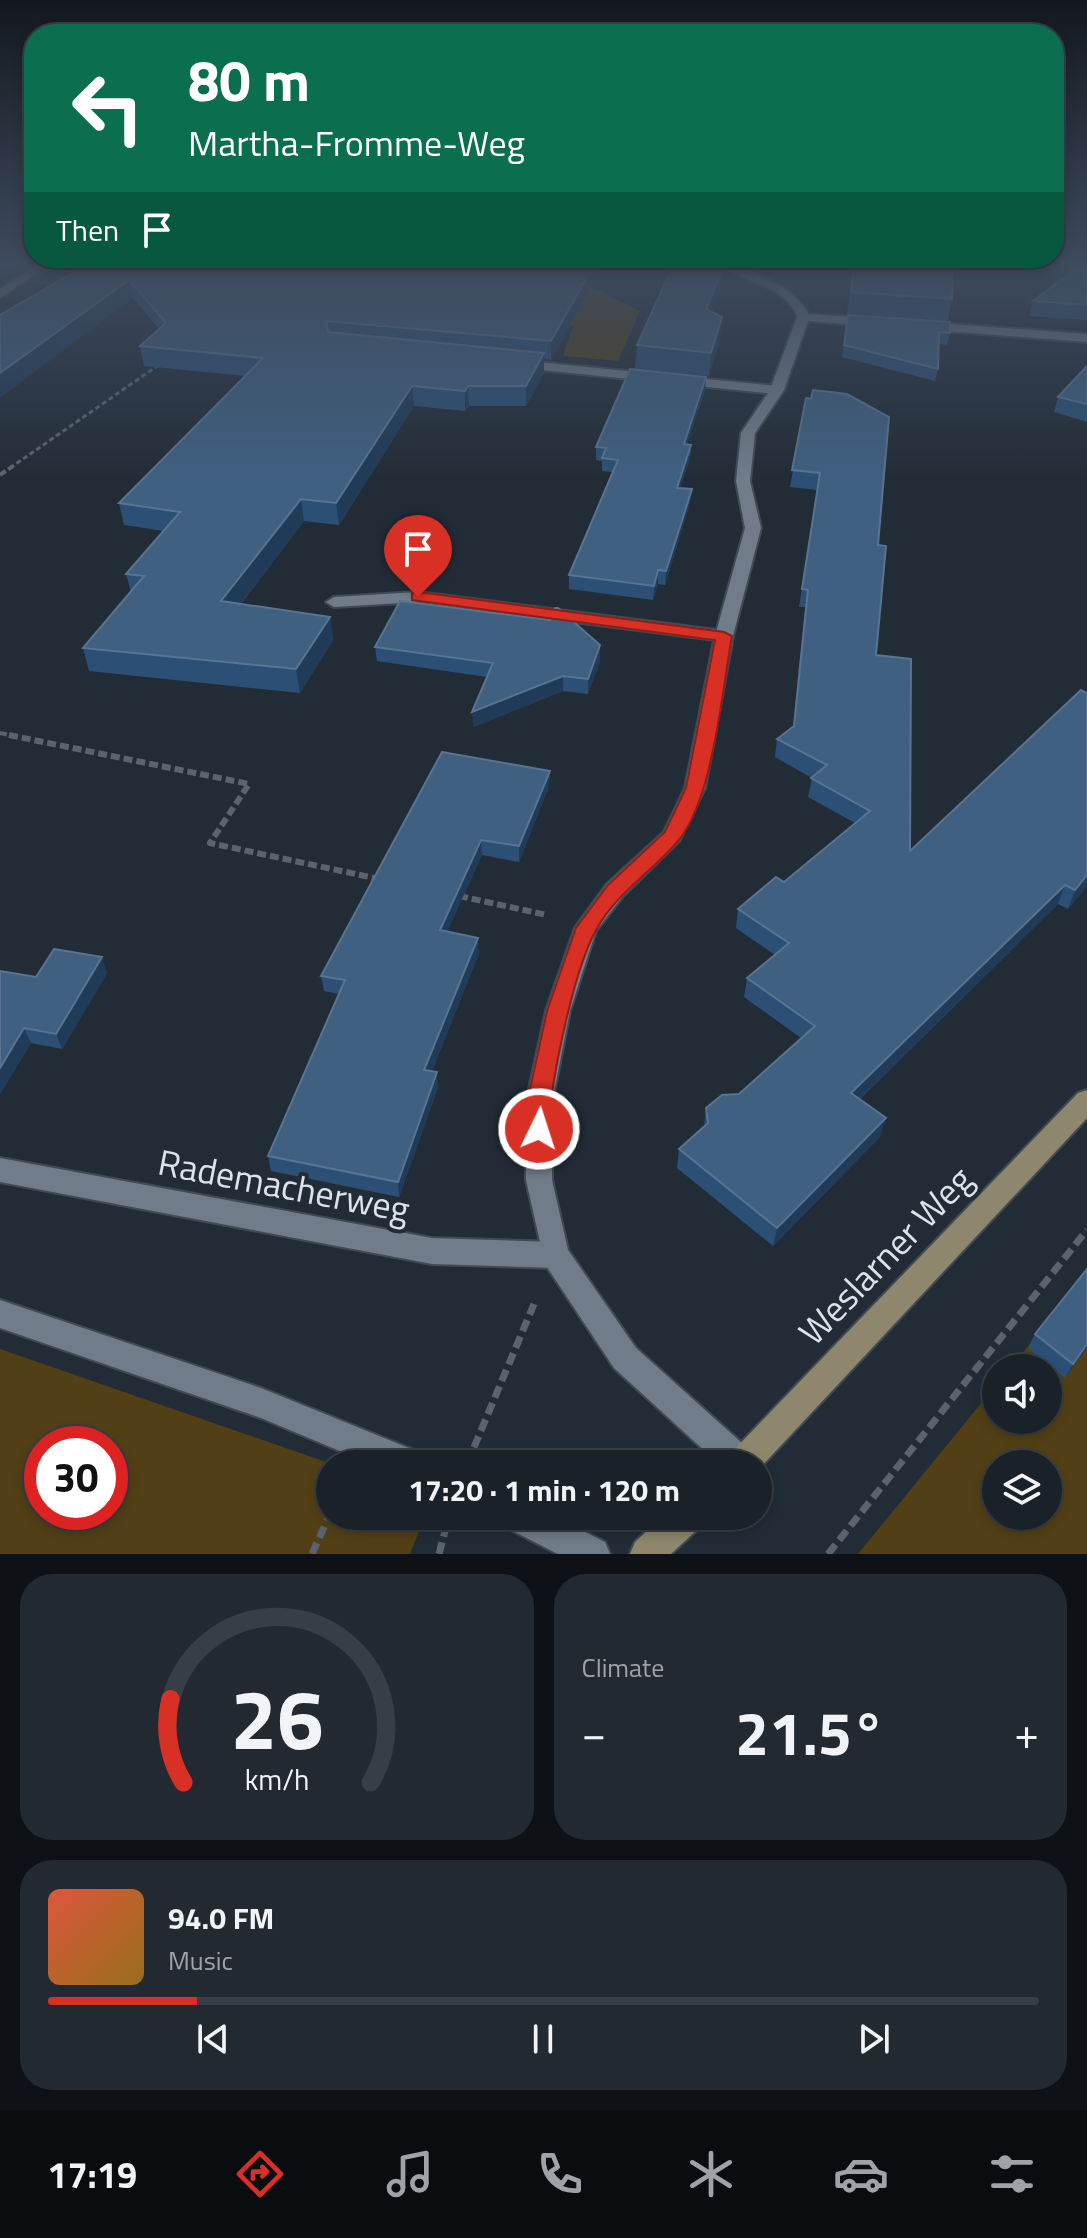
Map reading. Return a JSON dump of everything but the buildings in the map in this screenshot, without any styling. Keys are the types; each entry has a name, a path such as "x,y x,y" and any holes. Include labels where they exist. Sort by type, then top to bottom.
{"street":[{"path":"727,1450 625,1358 555,1255 539,1180 539,1103 558,1011 586,928 615,890 672,836 695,788 724,636 753,528 743,481 748,433 777,390 796,336"},
{"path":"1054,336 1087,338"},
{"path":"508,363 777,390"},
{"path":"334,602 418,597 724,636"},
{"name":"Weslarner Weg","path":"755,1450 1087,1101"},
{"name":"Rademacherweg","path":"0,1170 432,1251 555,1255"},
{"path":"0,1314 261,1403 376,1450"},
{"path":"546,1530 593,1554"},
{"path":"647,1554 672,1530"}],"path":[{"path":"0,475 169,358"},
{"path":"0,733 249,784 210,843 381,879"},
{"path":"443,892 536,912 586,928"},
{"path":"828,1554 1087,1230"},
{"path":"473,1450 555,1255"},
{"path":"312,1554 323,1530"},
{"path":"439,1554 445,1530"}],"shaded area":[{"path":"570,336 629,336 618,361 563,356"},
{"path":"1087,1274 1087,1554 858,1554 982,1402 982,1434 1062,1434 1062,1354 1021,1354"},
{"path":"0,1349 316,1458 316,1530 419,1530 410,1554 0,1554"}],"route":[{"path":"418,597 724,636 695,788 684,812 672,836 615,890 586,928 558,1011 539,1103 539,1129"}]}
